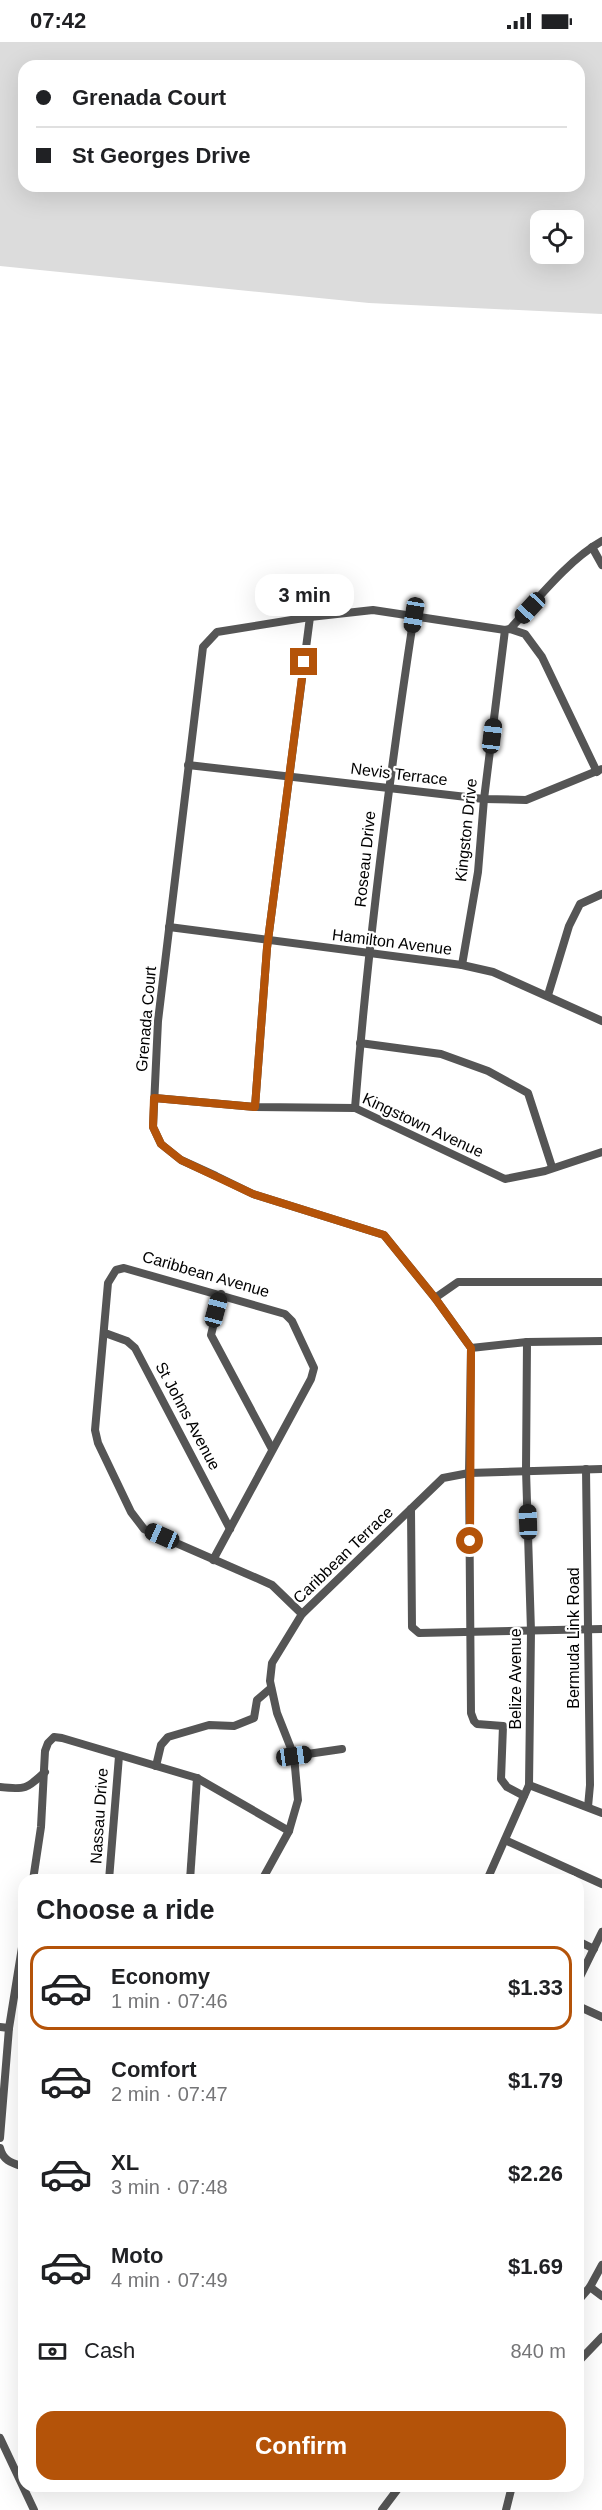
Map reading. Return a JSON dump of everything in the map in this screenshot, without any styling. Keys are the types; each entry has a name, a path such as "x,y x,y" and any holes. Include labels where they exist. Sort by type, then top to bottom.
{"street":[{"path":"508,629 556,580 592,547 602,541"},
{"path":"592,547 602,565"},
{"name":"Grenada Court","path":"471,1348 435,1298 384,1235 253,1194 181,1160 161,1144 153,1127 158,1021 203,647 217,632 310,616 373,610 508,629 525,634 542,657 599,770"},
{"name":"Roseau Drive","path":"355,1108 369,952 388,788 414,615"},
{"path":"255,1107 268,940 310,616"},
{"name":"Kingston Drive","path":"462,965 478,873 484,799 508,629"},
{"name":"Nevis Terrace","path":"188,765 484,799 526,800 599,770"},
{"path":"548,995 568,926 580,904 602,894"},
{"name":"Hamilton Avenue","path":"169,927 462,965 494,972 602,1021"},
{"path":"360,1043 441,1054 488,1071 528,1093 552,1167"},
{"name":"Kingstown Avenue","path":"154,1098 255,1107 355,1108 505,1179 545,1171 602,1152"},
{"name":"Caribbean Avenue","path":"213,1560 311,1379 314,1368 292,1321 285,1314 133,1269 116,1270 108,1283 95,1430 98,1443 131,1512 144,1529 213,1560 272,1585 302,1614"},
{"path":"435,1298 458,1282 602,1282"},
{"path":"221,1294 212,1335 272,1449"},
{"name":"St Johns Avenue","path":"105,1333 127,1341 135,1348 230,1529"},
{"path":"524,1796 507,1787 501,1779 503,1726 474,1721 471,1713 469,1473 471,1348 527,1342 602,1341"},
{"name":"Belize Avenue","path":"490,1874 529,1785 531,1631 526,1470 527,1342"},
{"name":"Bermuda Link Road","path":"586,1469 590,1798 588,1807"},
{"name":"Caribbean Terrace","path":"265,1874 289,1831 298,1800 294,1756 277,1713 271,1688 272,1663 302,1614 443,1478 469,1473 602,1469"},
{"path":"411,1509 412,1627 419,1633 602,1629"},
{"path":"156,1766 161,1745 168,1737 209,1725 234,1726 243,1721 249,1721 254,1718 257,1700 271,1688"},
{"path":"34,1874 41,1827 45,1751 48,1743 54,1737 196,1778 289,1831"},
{"path":"294,1756 342,1749"},
{"name":"Nassau Drive","path":"109,1874 119,1756"},
{"path":"0,1787 23,1789 30,1786 45,1772"},
{"path":"190,1874 196,1778"},
{"path":"529,1785 602,1813"},
{"path":"505,1840 580,1874"},
{"path":"584,1876 602,1884"},
{"path":"584,1969 602,1932"},
{"path":"584,1944 594,1949"},
{"path":"0,2138 5,2028 18,1987"},
{"path":"584,2009 602,2017"},
{"path":"0,2148 2,2155 8,2161 18,2165"},
{"path":"584,2294 602,2265"},
{"path":"590,2287 602,2296"},
{"path":"584,2356 602,2337"},
{"path":"0,2438 18,2476"},
{"path":"26,2492 34,2510"},
{"path":"382,2510 396,2492"},
{"path":"506,2510 510,2492"}],"shaded area":[{"path":"0,42 602,42 602,314 369,303 0,266"}],"route":[{"path":"304,662 267,948 255,1107 154,1098 153,1127 161,1144 181,1160 253,1194 384,1235 435,1298 471,1348 470,1541"}]}
